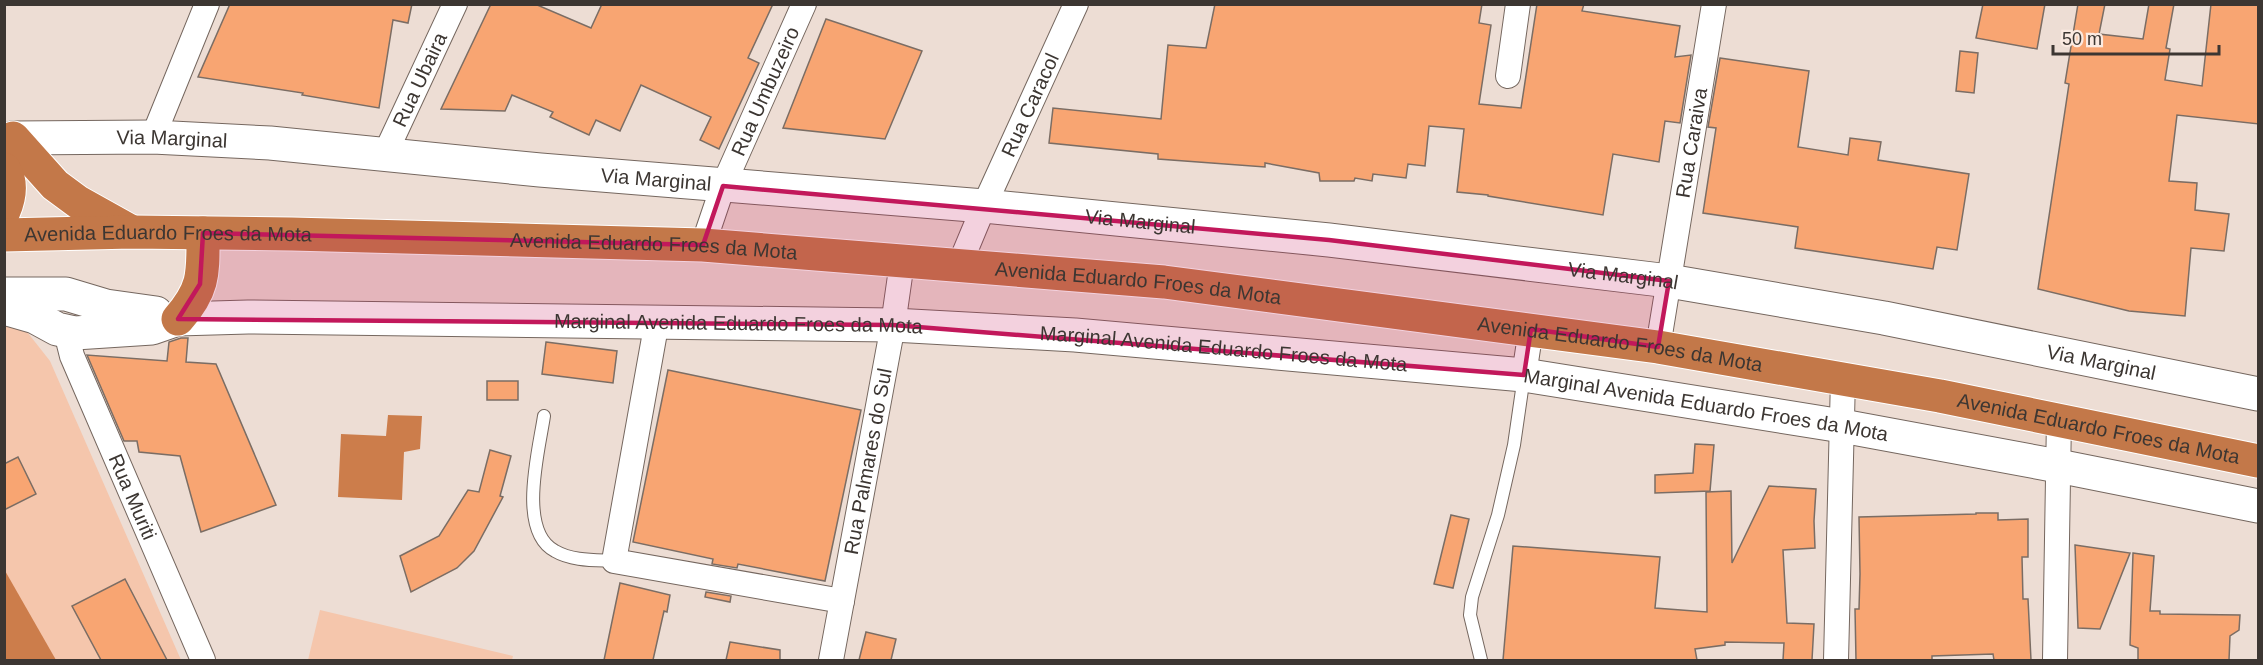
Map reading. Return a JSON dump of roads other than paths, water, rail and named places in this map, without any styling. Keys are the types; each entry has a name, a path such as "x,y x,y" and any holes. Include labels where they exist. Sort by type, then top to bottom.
{"highway":[{"path":"13,138 55,186 78,202 132,232"},
{"path":"4,169 8,175 9,198 4,211"},
{"path":"178,320 190,305 200,284 203,233"},
{"name":"Avenida Eduardo Froes da Mota","path":"4,235 203,233 703,245 1164,282 1531,329 1843,378 2059,418 2259,461"}],"street":[{"path":"153,137 207,4"},
{"name":"Rua Ubaira","path":"385,154 455,4"},
{"name":"Rua Umbuzeiro","path":"703,245 723,186 804,4"},
{"name":"Rua Caracol","path":"960,266 984,206 1076,4"},
{"path":"1508,76 1518,4"},
{"name":"Rua Caraiva","path":"1658,348 1714,4"},
{"name":"Via Marginal","path":"13,138 153,137 270,143 723,186 984,206 1329,240 1669,281 1884,318 2259,394"},
{"name":"Rua Palmares do Sul","path":"831,660 893,325 902,262"},
{"name":"Marginal Avenida Eduardo Froes da Mota","path":"4,294 69,316"},
{"name":"Marginal Avenida Eduardo Froes da Mota","path":"4,308 69,316 106,306 152,312 178,320 248,317 657,321 893,325 1075,335 1524,375 1842,426 2259,506"},
{"name":"Rua Muriti","path":"69,316 72,356 203,660"},
{"path":"657,321 614,561 842,601"},
{"path":"1524,375 1531,329"},
{"path":"1836,660 1843,378"},
{"path":"2055,660 2059,418"}],"lane":[{"path":"1481,660 1470,615 1472,597 1498,515 1514,445 1524,375"},
{"path":"544,416 531,499 539,536 554,551 580,559 614,561"}]}
